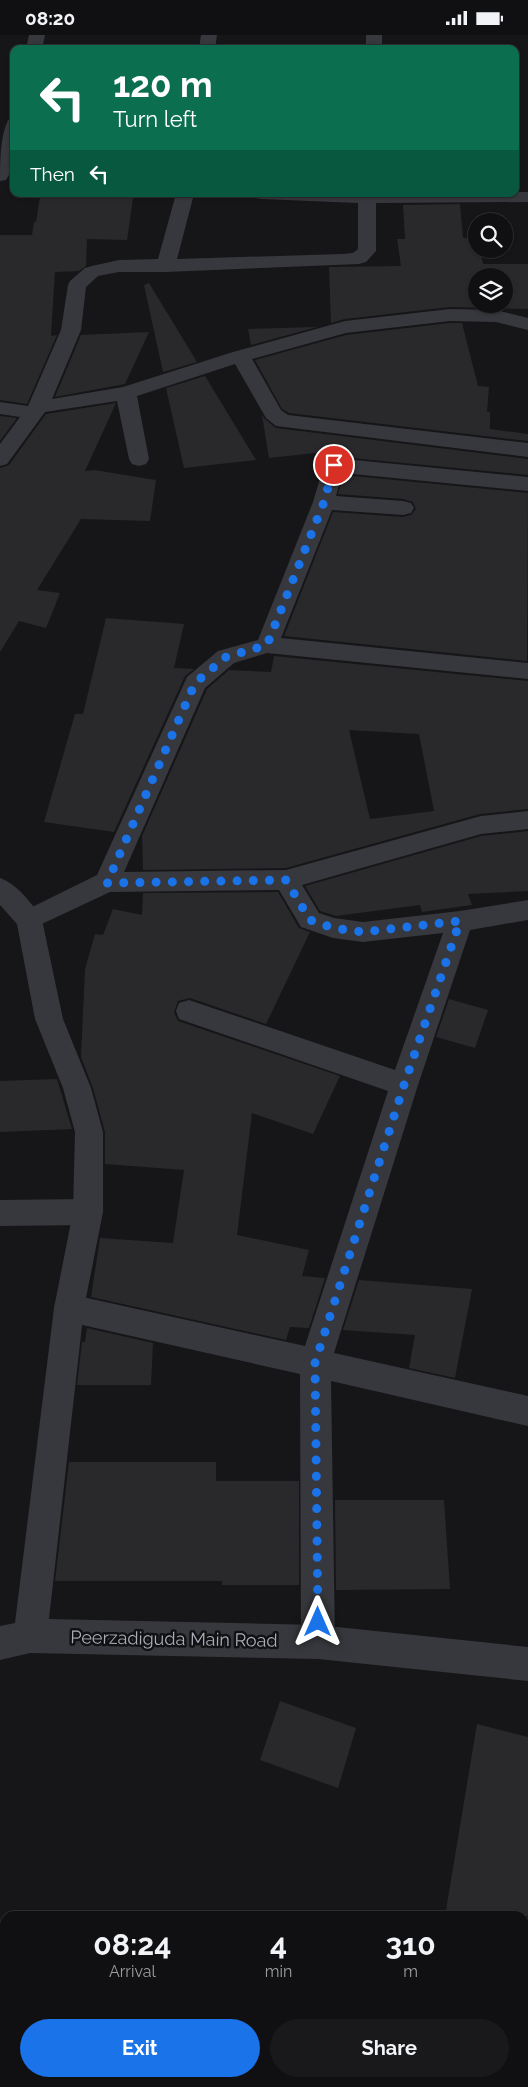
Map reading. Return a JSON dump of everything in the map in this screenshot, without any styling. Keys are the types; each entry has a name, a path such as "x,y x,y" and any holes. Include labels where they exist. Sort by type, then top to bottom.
{"street":[{"path":"0,176 10,139"},
{"path":"166,265 184,197"},
{"path":"0,459 36,410 71,330 77,285 92,272 119,266 359,258 367,251 367,197"},
{"path":"0,408 36,410 126,393 240,356 345,327 450,315 496,316 528,324"},
{"path":"240,356 273,414 284,421 528,450"},
{"path":"126,393 139,459"},
{"path":"267,645 324,502 334,465 528,484"},
{"path":"324,502 403,508"},
{"path":"107,883 195,683 226,657 267,645 528,671"},
{"path":"29,920 107,883 286,880 481,825 528,820"},
{"path":"286,880 310,920 333,928 363,932 460,921 528,910"},
{"path":"0,888 29,920 49,1019 77,1088 89,1131 88,1212 69,1308 15,1639"},
{"path":"318,1641 315,1363 404,1085 460,921"},
{"path":"189,1011 404,1085"},
{"path":"0,1213 88,1212"},
{"path":"69,1308 528,1411"},
{"name":"Peerzadiguda Main Road","path":"15,1639 318,1641 528,1664"}],"building":[{"path":"40,197 133,198 127,240 87,239 86,266 79,271 55,272 51,336 57,335 27,404 0,400 0,235 32,235"},
{"path":"460,204 463,238 468,238 468,258 482,258 483,264 528,264 528,309 513,309 513,268 468,268 468,307 450,307 345,319 331,323 329,267 401,266 397,239 405,239 403,205"},
{"path":"149,283 197,362 163,372 144,285"},
{"path":"462,323 478,386 489,387 487,412 490,412 490,429 528,434 528,441 289,413 282,409 255,360 346,335"},
{"path":"317,327 251,345 248,329"},
{"path":"149,332 125,384 55,397 81,335"},
{"path":"205,376 256,460 184,468 166,388"},
{"path":"116,403 85,471 94,470 156,480 150,521 81,519 37,590 60,593 46,628 19,621 0,652 0,468 9,465 46,414"},
{"path":"262,415 276,428 528,459 528,475 342,457 343,450 269,458"},
{"path":"0,416 17,418 0,441"},
{"path":"343,475 528,493 527,661 284,636 333,512 403,517 411,515 416,509 413,502 403,499 338,494"},
{"path":"106,618 184,624 174,668 194,669 185,676 114,832 44,822 75,714 83,714"},
{"path":"274,656 528,681 528,809 480,814 286,868 143,870 142,836 207,689 229,670 271,672","holes":["349,730 419,734 434,811 370,819"]},
{"path":"528,831 528,891 468,894 472,905 422,912 420,905 336,916 320,911 305,886 481,836"},
{"path":"278,892 299,928 310,932 266,1024 190,998 178,1001 174,1012 178,1021 340,1076 313,1134 252,1113 237,1235 309,1250 302,1276 325,1278 309,1328 290,1327 286,1340 91,1297 100,1238 173,1243 184,1170 105,1164 105,1132 93,1088 81,1057 85,969 95,934 103,935 113,909 142,915 143,893"},
{"path":"449,999 488,1010 475,1048 436,1037"},
{"path":"57,1079 72,1129 0,1132 0,1081"},
{"path":"359,1280 472,1289 455,1378 409,1368 415,1335 343,1330"},
{"path":"87,1328 153,1343 151,1385 77,1385 82,1342 85,1342"},
{"path":"69,1462 216,1462 216,1481 299,1481 299,1585 222,1585 222,1581 55,1581"},
{"path":"335,1500 444,1500 450,1589 336,1590"},
{"path":"280,1701 356,1728 338,1788 260,1760"},
{"path":"477,1724 528,1737 528,1911 446,1911"}],"route":[{"path":"318,1622 315,1363 404,1085 460,921 363,932 333,928 310,920 286,880 107,883 195,683 226,657 267,645 324,502 334,465"}]}
